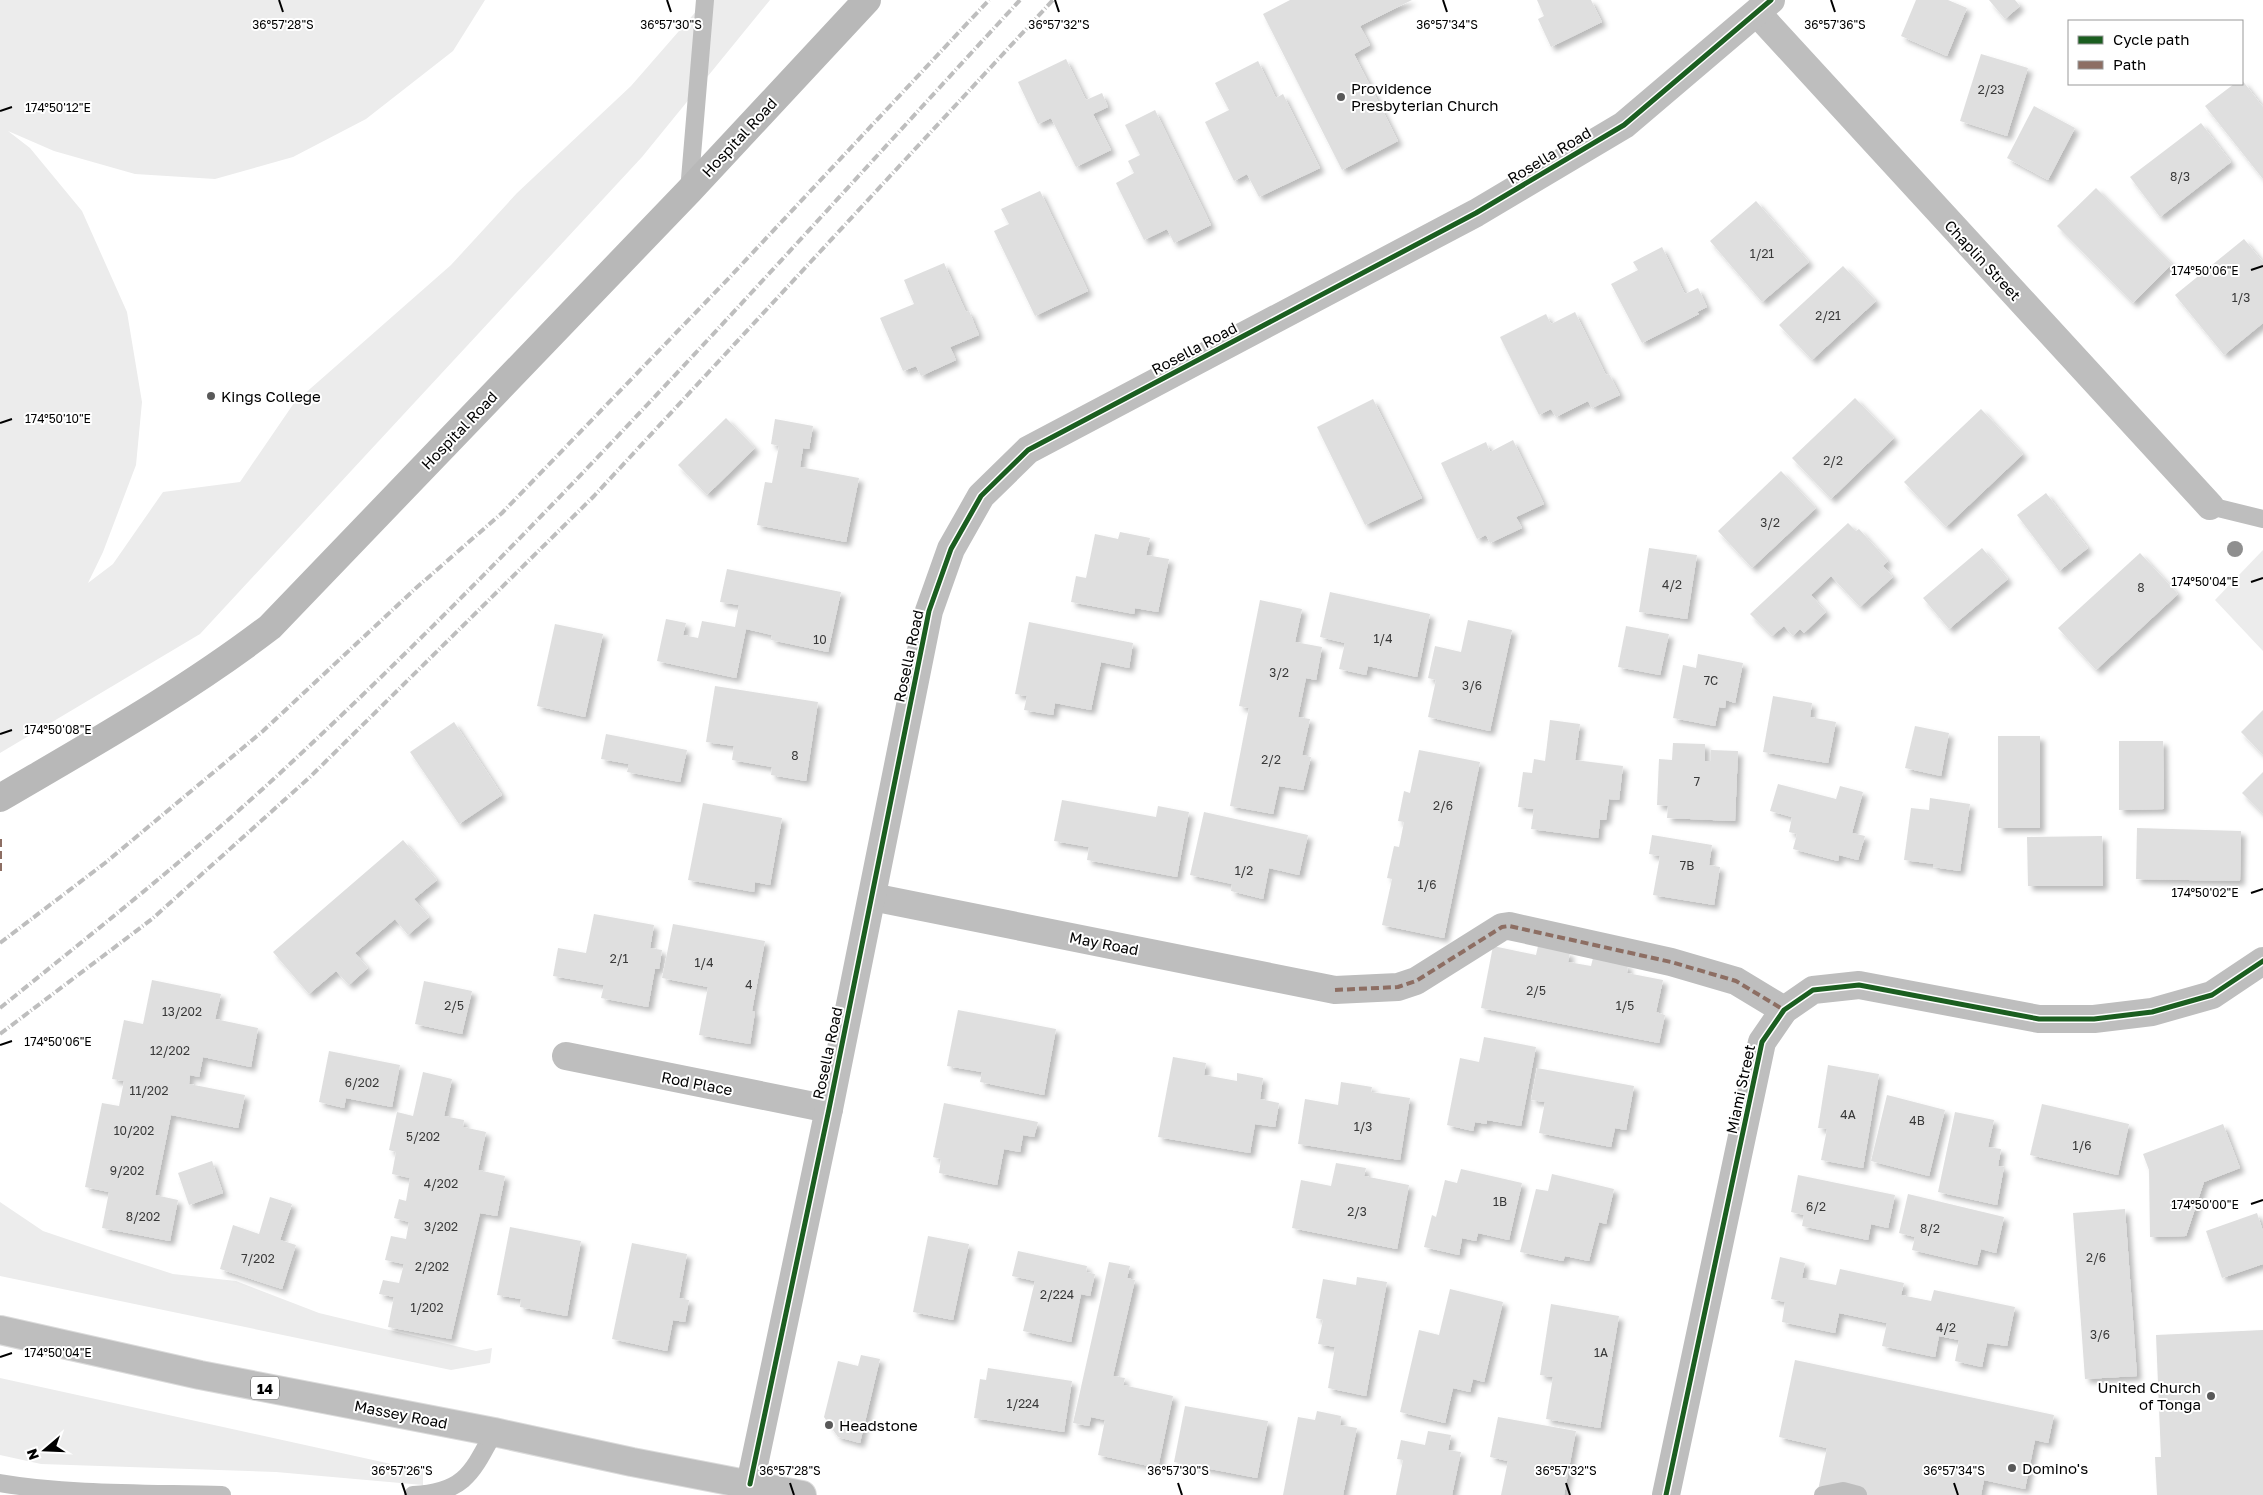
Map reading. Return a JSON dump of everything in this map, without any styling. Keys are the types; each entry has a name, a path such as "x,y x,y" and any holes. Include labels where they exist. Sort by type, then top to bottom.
{"main road":[{"name":"Hospital Road","path":"0,798 154,708 237,652 270,627 689,191 867,0"}],"street":[{"name":"Chaplin Street","path":"1764,7 2210,506"},
{"name":"Rosella Road","path":"749,1490 829,1109 929,610 951,549 981,496 1028,450 1476,213 1624,125 1764,7"},
{"name":"May Road","path":"872,897 1335,990 1398,987 1416,981 1502,927 1510,926 1671,962 1736,981 1784,1010"},
{"name":"Miami Street","path":"1666,1495 1762,1042 1784,1010 1813,990 1859,985 2039,1019 2094,1019 2152,1012 2212,996 2263,961"},
{"name":"Rod Place","path":"566,1056 829,1109"},
{"name":"Massey Road","path":"0,1330 200,1375 494,1432 749,1490 802,1495"}],"lane":[{"path":"689,191 705,0"},
{"path":"2210,506 2263,519"},
{"path":"413,1495 449,1490 464,1480 477,1463 494,1432"},
{"path":"0,1482 18,1486 98,1491 222,1495"},
{"path":"1823,1495 1843,1491 1858,1495"}],"shaded area":[{"name":"Kings College","path":"0,0 485,0 453,51 366,119 293,157 215,179 135,174 54,151 8,131 30,148 82,211 127,312 142,402 136,465 103,552 88,583 113,564 163,492 240,482 294,403 451,265 517,193 631,86 706,0 770,0 642,157 200,634 0,753"},
{"path":"2263,550 2263,651 2215,600"},
{"path":"0,1202 43,1231 173,1274 236,1281 319,1313 476,1351 492,1348 490,1363 451,1370 0,1276"},
{"path":"0,1378 423,1471 423,1485 276,1472 41,1464 0,1455"}],"building":[{"name":"Providence Presbyterian Church","path":"1290,0 1412,0 1360,26 1370,45 1354,54 1398,141 1342,170 1263,14"},
{"path":"1537,0 1591,0 1602,22 1551,47 1538,19 1544,16"},
{"path":"1916,0 1948,0 1967,8 1947,56 1901,36"},
{"path":"1989,0 2015,0 2020,6 2005,19"},
{"path":"1981,54 2028,68 2007,136 1960,121"},
{"path":"1066,59 1086,100 1102,93 1108,107 1093,114 1111,150 1076,167 1051,118 1038,124 1018,82"},
{"path":"1258,61 1276,98 1283,94 1320,168 1259,197 1247,174 1234,181 1205,122 1229,110 1215,83"},
{"path":"2243,81 2263,107 2263,179 2205,106 2233,85 2243,85"},
{"path":"2034,106 2075,128 2048,180 2007,158"},
{"path":"1155,110 1211,225 1174,243 1167,229 1144,240 1116,183 1134,173 1128,161 1140,155 1125,125"},
{"path":"2201,123 2231,162 2160,217 2130,177"},
{"path":"2096,188 2172,264 2133,303 2057,226"},
{"path":"1040,191 1088,291 1035,316 994,231 1009,224 1001,209"},
{"path":"1756,201 1809,262 1762,302 1710,241"},
{"path":"2244,239 2263,262 2263,323 2224,355 2175,295"},
{"path":"1662,247 1685,294 1698,288 1707,307 1697,312 1699,314 1642,343 1611,284 1638,270 1633,262"},
{"path":"944,263 966,312 969,311 979,335 950,347 956,360 921,376 916,366 903,371 880,318 914,304 904,280"},
{"path":"1843,266 1876,301 1812,360 1779,325"},
{"path":"1575,312 1606,375 1609,374 1620,395 1592,408 1588,401 1556,417 1551,409 1539,415 1500,337 1546,314 1551,324"},
{"path":"1855,398 1894,438 1831,499 1792,458"},
{"path":"1373,399 1422,498 1365,525 1317,427"},
{"path":"1981,409 2023,454 1946,527 1904,482"},
{"path":"726,418 755,448 707,495 678,465"},
{"path":"775,419 813,426 809,449 803,448 800,467 859,478 846,542 757,525 765,482 772,483 779,446 771,444"},
{"path":"1513,440 1544,504 1516,517 1522,528 1490,543 1486,535 1477,539 1441,463 1486,442 1490,452"},
{"path":"1781,471 1816,508 1752,568 1718,531"},
{"path":"2046,493 2088,548 2059,571 2017,515"},
{"path":"1848,523 1856,531 1859,529 1888,561 1883,566 1893,577 1860,607 1831,576 1811,595 1826,612 1804,633 1800,629 1793,636 1784,626 1772,636 1750,614"},
{"path":"1120,532 1150,538 1146,555 1169,559 1158,612 1135,608 1134,614 1071,602 1076,576 1086,578 1095,534 1118,539"},
{"path":"1649,548 1697,555 1687,619 1639,612"},
{"path":"1982,548 2008,579 1949,629 1923,598"},
{"path":"2140,553 2178,594 2096,670 2058,628"},
{"path":"727,569 841,592 828,652 771,640 772,635 746,629 736,678 657,661 666,619 686,623 683,635 698,638 702,621 735,627 739,605 720,602"},
{"path":"1330,592 1430,614 1417,677 1368,666 1366,675 1339,669 1345,643 1320,637"},
{"path":"1260,600 1302,609 1295,642 1322,647 1316,680 1306,678 1298,717 1310,719 1302,755 1311,757 1303,790 1279,786 1273,814 1230,806 1249,708 1239,706"},
{"path":"1468,620 1512,630 1490,731 1428,717 1436,680 1428,678 1435,646 1461,652"},
{"path":"1029,622 1133,643 1129,668 1101,662 1091,710 1055,703 1053,715 1024,710 1027,696 1015,694"},
{"path":"555,624 603,634 585,717 537,706"},
{"path":"1626,626 1669,634 1660,675 1618,667"},
{"path":"1698,654 1743,663 1735,703 1726,700 1725,708 1719,707 1715,726 1673,718 1683,665 1696,668"},
{"path":"715,686 818,702 806,781 771,775 772,767 732,760 734,746 706,742"},
{"path":"1773,696 1812,703 1810,717 1836,722 1828,763 1763,752"},
{"path":"2263,710 2263,755 2241,732"},
{"path":"1550,720 1580,724 1575,760 1623,766 1619,800 1609,799 1606,820 1600,820 1598,838 1531,829 1534,809 1518,807 1523,772 1532,773 1534,759 1545,761"},
{"path":"454,722 502,795 459,824 410,752"},
{"path":"1915,726 1949,733 1941,776 1905,768"},
{"path":"606,734 687,750 680,782 627,772 629,764 601,759"},
{"path":"1998,736 2040,736 2040,828 1998,828"},
{"path":"2119,741 2163,741 2164,809 2119,810"},
{"path":"1673,743 1705,744 1705,761 1711,761 1711,750 1738,751 1735,821 1667,818 1668,806 1657,805 1659,759 1672,760"},
{"path":"1419,750 1480,762 1444,938 1382,925 1392,879 1387,878 1394,846 1399,847 1404,822 1398,821 1404,791 1410,793"},
{"path":"2263,772 2263,814 2242,793"},
{"path":"1778,784 1836,799 1840,786 1863,792 1852,833 1865,836 1858,860 1839,855 1838,861 1793,849 1797,834 1789,832 1792,817 1770,811"},
{"path":"1930,798 1970,804 1960,871 1933,867 1934,864 1904,860 1911,808 1929,810"},
{"path":"1062,800 1156,817 1158,806 1189,812 1177,877 1087,860 1089,847 1054,841"},
{"path":"703,803 782,818 770,885 755,882 754,892 688,880"},
{"path":"1204,812 1308,835 1299,875 1269,868 1263,899 1231,891 1232,884 1190,875"},
{"path":"2137,828 2241,831 2240,881 2136,879"},
{"path":"1652,835 1712,845 1709,865 1720,867 1714,905 1653,895 1660,856 1649,854"},
{"path":"2102,836 2103,886 2028,886 2027,837"},
{"path":"403,840 437,880 414,899 429,917 408,935 395,919 355,953 368,968 349,985 336,971 309,994 273,952"},
{"path":"594,914 654,925 650,948 662,950 659,969 655,969 648,1007 601,998 604,985 553,976 558,948 586,953"},
{"path":"673,924 765,941 752,1011 755,1012 750,1044 699,1035 708,987 662,978"},
{"path":"1493,946 1536,955 1538,946 1570,953 1568,962 1591,966 1593,958 1628,965 1627,973 1663,980 1656,1012 1665,1015 1659,1043 1481,1008"},
{"path":"152,980 221,994 215,1019 258,1028 251,1067 203,1057 199,1077 190,1075 189,1084 245,1095 238,1128 171,1115 155,1195 178,1200 170,1241 102,1228 109,1192 85,1187 102,1103 119,1106 124,1081 112,1079 124,1020 143,1024"},
{"path":"424,981 472,991 462,1034 415,1024"},
{"path":"958,1010 1056,1029 1044,1095 980,1082 982,1072 947,1066"},
{"path":"1484,1037 1536,1047 1521,1126 1487,1120 1487,1124 1475,1122 1473,1131 1447,1125 1460,1058 1479,1062"},
{"path":"329,1051 400,1065 392,1107 346,1098 344,1108 319,1102"},
{"path":"1173,1057 1206,1063 1204,1075 1237,1081 1237,1073 1263,1078 1260,1099 1279,1103 1275,1127 1255,1124 1250,1153 1158,1137"},
{"path":"1828,1065 1879,1074 1863,1168 1821,1160 1827,1129 1818,1128"},
{"path":"1537,1068 1634,1086 1626,1130 1615,1128 1611,1147 1539,1133 1545,1102 1531,1100"},
{"path":"423,1072 452,1079 444,1116 464,1120 463,1127 486,1132 478,1170 505,1176 497,1216 480,1213 451,1339 388,1327 394,1297 379,1294 383,1280 399,1283 404,1264 385,1260 391,1236 406,1239 409,1222 394,1218 399,1199 406,1201 410,1178 392,1174 396,1152 389,1150 397,1112 413,1116"},
{"path":"1341,1082 1372,1087 1371,1092 1410,1098 1400,1160 1298,1144 1305,1099 1338,1105"},
{"path":"1887,1095 1945,1110 1929,1176 1871,1161"},
{"path":"944,1103 1038,1122 1034,1137 1023,1135 1020,1152 1004,1149 997,1185 939,1173 941,1159 933,1157"},
{"path":"2042,1104 2129,1124 2118,1175 2030,1155"},
{"path":"1955,1112 1994,1120 1988,1147 2001,1149 1998,1166 2004,1167 1997,1205 1938,1192"},
{"path":"2223,1124 2240,1168 2204,1182 2186,1236 2150,1237 2149,1170 2143,1154"},
{"path":"212,1161 223,1193 189,1205 178,1173"},
{"path":"1336,1163 1366,1168 1364,1176 1409,1185 1397,1249 1292,1228 1301,1180 1331,1186"},
{"path":"1461,1169 1522,1183 1509,1240 1478,1233 1476,1241 1462,1238 1459,1255 1424,1247 1432,1215 1436,1217 1445,1180 1457,1183"},
{"path":"1552,1174 1614,1189 1606,1224 1599,1222 1589,1261 1565,1256 1563,1261 1520,1252 1536,1189 1548,1191"},
{"path":"1798,1175 1895,1195 1888,1228 1871,1224 1868,1240 1802,1226 1804,1215 1791,1212"},
{"path":"1908,1194 2004,1217 1996,1253 1981,1249 1977,1265 1912,1250 1915,1237 1899,1233"},
{"path":"270,1197 292,1204 280,1240 296,1245 282,1289 220,1269 233,1225 259,1234"},
{"path":"2125,1209 2137,1376 2085,1379 2073,1213"},
{"path":"2257,1213 2263,1231 2263,1264 2222,1278 2206,1231"},
{"path":"510,1227 581,1241 567,1316 520,1307 521,1299 497,1295"},
{"path":"928,1236 969,1244 953,1320 913,1312"},
{"path":"632,1243 687,1254 679,1298 689,1300 685,1322 673,1320 667,1351 612,1339"},
{"path":"1018,1251 1087,1266 1086,1272 1095,1274 1090,1296 1081,1294 1071,1342 1023,1331 1035,1281 1012,1276"},
{"path":"1780,1257 1805,1263 1802,1278 1836,1285 1840,1269 1904,1283 1901,1295 1931,1301 1934,1290 2015,1307 2007,1346 1987,1343 1982,1367 1955,1361 1959,1340 1939,1336 1935,1357 1882,1346 1887,1323 1839,1313 1835,1333 1782,1322 1785,1302 1771,1299"},
{"path":"1109,1262 1130,1266 1127,1278 1135,1280 1113,1376 1125,1378 1123,1385 1173,1396 1158,1468 1098,1455 1105,1420 1091,1417 1089,1426 1073,1423"},
{"path":"1357,1277 1387,1282 1366,1396 1328,1388 1335,1347 1318,1344 1323,1320 1316,1318 1323,1279 1356,1285"},
{"path":"1450,1289 1503,1302 1484,1382 1473,1379 1470,1392 1453,1388 1445,1423 1400,1412 1419,1330 1439,1335"},
{"path":"1551,1304 1619,1316 1600,1428 1546,1419 1553,1377 1540,1375"},
{"name":"United Church of Tonga","path":"2263,1330 2263,1495 2157,1495 2155,1457 2161,1457 2156,1335"},
{"path":"861,1355 880,1359 860,1443 838,1437 824,1417 838,1361 858,1366"},
{"path":"1795,1360 2054,1415 2048,1443 2035,1440 2025,1489 1984,1480 1981,1495 1817,1495 1827,1448 1779,1437"},
{"path":"988,1368 1072,1381 1064,1432 974,1418 980,1379 986,1380"},
{"path":"1185,1406 1268,1421 1257,1478 1174,1462"},
{"path":"1317,1411 1341,1416 1340,1425 1357,1428 1343,1495 1283,1495 1298,1417 1315,1420"},
{"path":"1498,1417 1576,1431 1564,1495 1501,1495 1508,1461 1490,1457"},
{"path":"1428,1431 1451,1435 1448,1450 1461,1452 1452,1495 1396,1495 1403,1460 1397,1459 1401,1440 1425,1445"}],"railway":[{"path":"0,943 105,863 263,731 416,588 502,513 729,278 989,0"},
{"path":"0,1008 221,826 292,762 387,671 481,578 663,388 1020,0"},
{"path":"0,1034 152,919 310,777 594,496 1053,0"}],"marked path":[{"path":"0,839 0,871"},
{"path":"1335,990 1398,987 1416,981 1502,927 1509,926 1671,962 1736,981 1784,1010"}],"cycle path":[{"path":"750,1484 829,1109 929,611 951,549 981,496 1028,450 1476,213 1624,125 1771,0"},
{"path":"1666,1495 1762,1042 1784,1010 1813,990 1859,985 2039,1019 2094,1019 2152,1012 2212,995 2263,961"}],"place":[{"name":"Providence Presbyterian Church","path":"1341,97"},
{"name":"Kings College","path":"211,396"},
{"name":"United Church of Tonga","path":"2211,1396"},
{"name":"Headstone","path":"829,1425"},
{"name":"Domino's","path":"2012,1468"}]}
